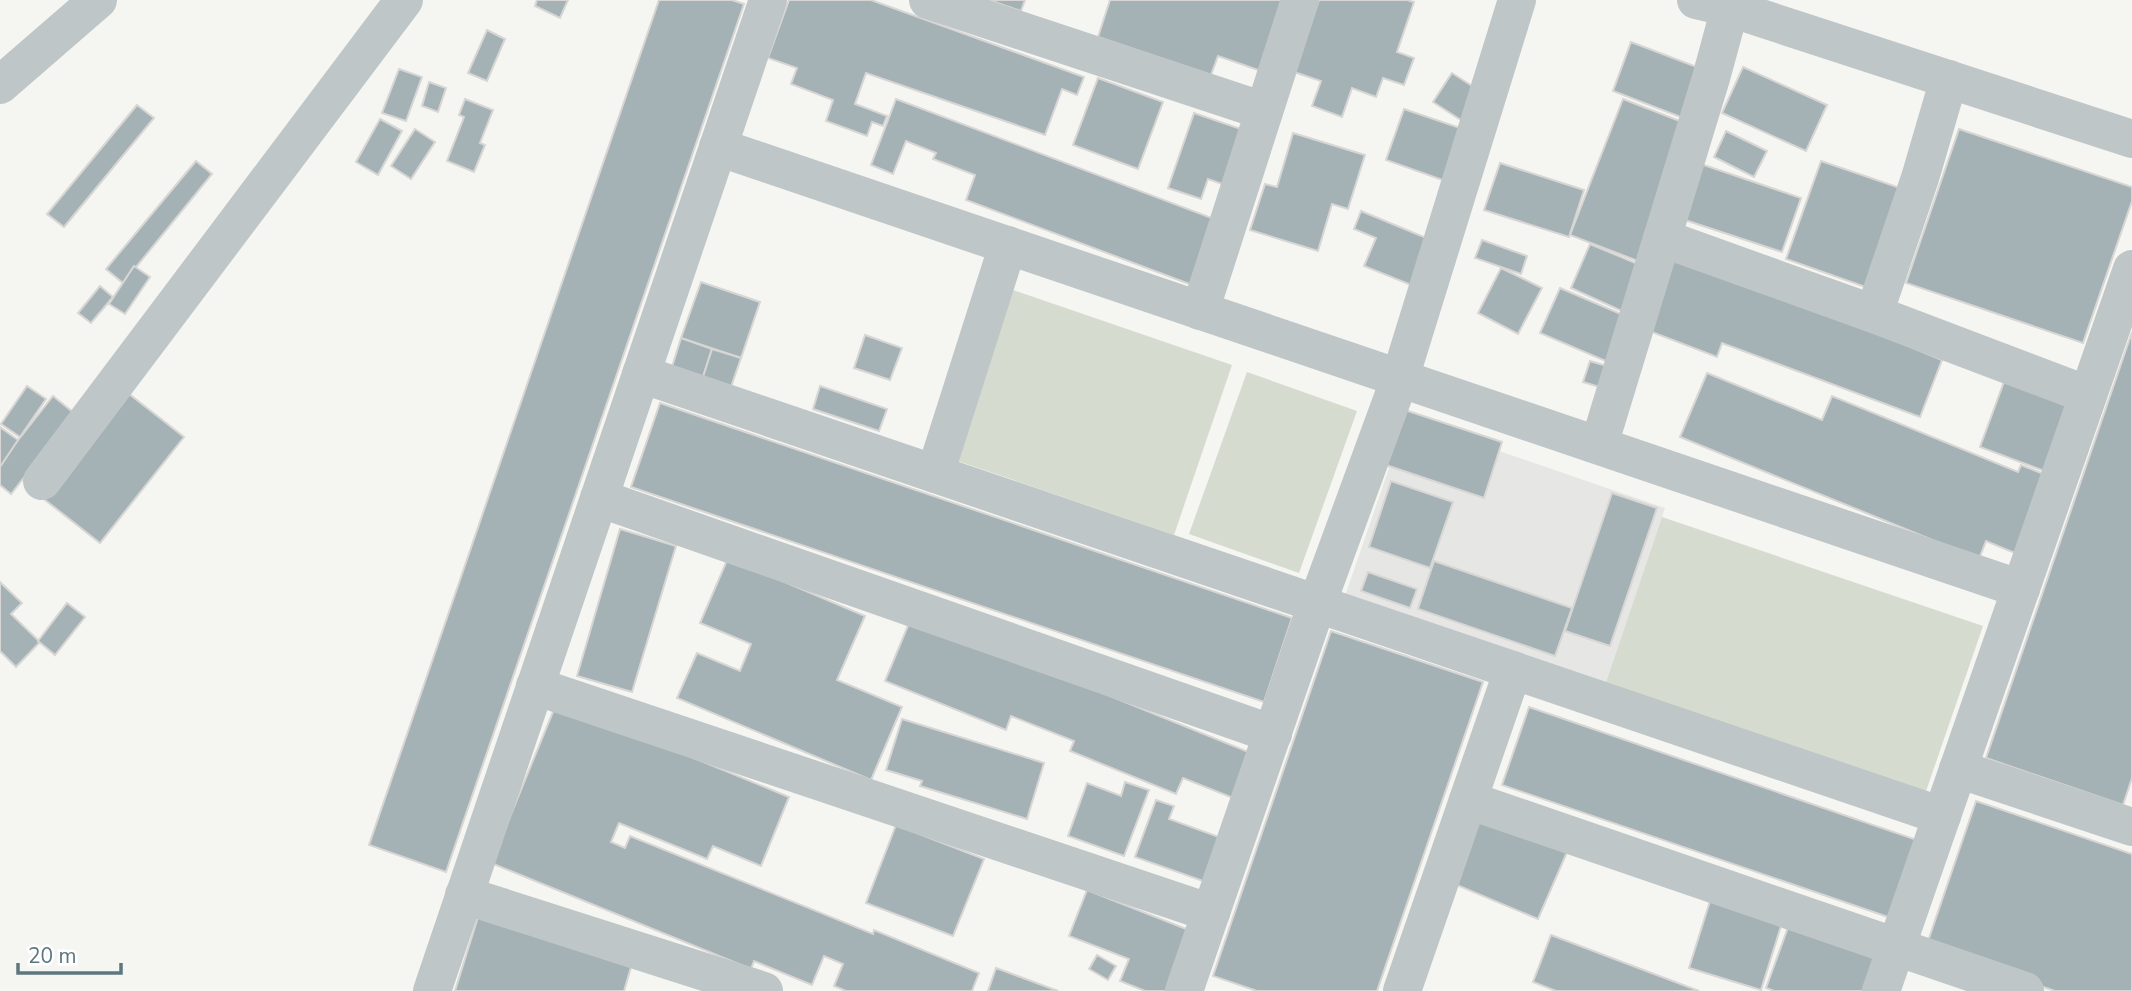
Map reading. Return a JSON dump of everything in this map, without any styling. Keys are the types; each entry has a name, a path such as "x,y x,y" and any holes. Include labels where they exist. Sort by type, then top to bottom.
{"street":[{"path":"0,85 98,0"},
{"path":"42,481 404,0"},
{"path":"432,991 768,0"},
{"path":"928,0 1264,111"},
{"path":"1200,311 1300,0"},
{"path":"1184,991 1317,604 1401,378 1517,0"},
{"path":"1599,446 1711,78 1713,4 2132,139"},
{"path":"1874,314 1950,79"},
{"path":"718,147 2021,589"},
{"path":"1662,238 1874,314 2088,396"},
{"path":"935,474 1008,245"},
{"path":"1881,991 2088,396 2128,293"},
{"path":"641,374 1942,816"},
{"path":"599,498 1273,734"},
{"path":"1405,990 1513,670"},
{"path":"535,686 1211,913"},
{"path":"1958,769 2132,827"},
{"path":"1468,800 2025,991"},
{"path":"464,895 764,991"}],"shaded area":[{"path":"1010,289 1232,365 1174,535 952,459"},
{"path":"1247,372 1357,411 1299,573 1189,534"},
{"path":"1406,419 1665,508 1605,685 1345,596"},
{"path":"1662,517 1983,626 1925,794 1605,685"}],"building":[{"path":"537,0 568,0 560,18 535,6"},
{"path":"659,0 732,0 744,4 446,872 369,845"},
{"path":"789,0 871,0 1084,77 1077,95 1062,89 1045,135 866,73 855,104 887,116 883,126 872,122 867,136 826,121 833,100 791,84 797,68 768,58"},
{"path":"989,0 1025,0 1021,11"},
{"path":"1110,0 1285,0 1261,71 1218,56 1211,75 1098,37"},
{"path":"1319,0 1414,2 1397,52 1414,58 1404,85 1383,78 1376,97 1352,88 1342,117 1312,106 1321,81 1294,72"},
{"path":"487,30 505,39 487,81 468,73"},
{"path":"1631,42 1710,72 1691,121 1613,91"},
{"path":"1743,67 1827,105 1806,151 1722,113"},
{"path":"399,69 422,77 406,121 382,113"},
{"path":"1452,73 1483,93 1464,122 1433,102"},
{"path":"1098,78 1163,102 1138,169 1073,145"},
{"path":"429,82 446,88 438,112 422,106"},
{"path":"465,99 493,110 480,143 485,145 474,172 447,161 464,117 459,115"},
{"path":"896,99 1225,223 1200,288 966,200 975,175 933,159 936,153 906,141 893,174 871,165"},
{"path":"1623,99 1685,123 1643,263 1570,235"},
{"path":"137,105 154,118 64,227 47,214"},
{"path":"1404,109 1469,131 1451,183 1386,160"},
{"path":"1194,113 1244,130 1225,185 1208,179 1201,199 1168,188"},
{"path":"380,119 402,131 378,175 356,162"},
{"path":"415,129 435,142 411,179 391,166"},
{"path":"1959,129 2132,187 2132,201 2083,343 1906,283"},
{"path":"1726,131 1767,151 1754,177 1714,157"},
{"path":"1293,133 1365,155 1348,209 1332,204 1318,251 1250,230 1265,184 1277,187"},
{"path":"196,161 212,174 123,283 106,269"},
{"path":"1821,161 1909,191 1874,290 1786,259"},
{"path":"1500,163 1584,190 1569,237 1484,210"},
{"path":"1701,164 1801,198 1782,252 1682,219"},
{"path":"1361,211 1436,242 1416,287 1364,266 1376,238 1354,229"},
{"path":"1482,240 1527,256 1521,274 1475,258"},
{"path":"1590,244 1645,267 1626,313 1571,288"},
{"path":"1675,249 1942,360 1920,417 1722,343 1717,357 1644,329"},
{"path":"134,266 150,277 125,314 109,304"},
{"path":"1501,268 1542,288 1518,334 1478,313"},
{"path":"701,282 760,302 741,358 681,338"},
{"path":"100,286 113,297 91,323 78,313"},
{"path":"1560,288 1635,320 1615,365 1540,333"},
{"path":"2132,332 2132,778 2123,805 1986,758"},
{"path":"865,335 902,348 890,380 854,368"},
{"path":"681,338 712,349 703,377 672,367"},
{"path":"712,349 741,358 731,387 703,377"},
{"path":"1590,361 1610,367 1603,388 1583,382"},
{"path":"2008,371 2075,396 2047,472 1980,447"},
{"path":"1707,373 1822,420 1832,396 2018,472 2021,465 2054,478 2022,556 1986,541 1979,559 1680,437"},
{"path":"27,386 46,399 20,437 1,424"},
{"path":"820,386 887,409 879,431 813,409"},
{"path":"124,390 184,437 100,543 40,496"},
{"path":"53,396 74,413 11,494 0,485 0,463"},
{"path":"660,403 1292,618 1264,702 631,487"},
{"path":"1396,407 1502,442 1484,498 1377,462"},
{"path":"0,427 18,440 0,467"},
{"path":"1391,481 1453,502 1430,568 1369,547"},
{"path":"1612,493 1657,508 1610,646 1565,631"},
{"path":"620,529 676,546 632,692 577,676"},
{"path":"728,558 865,616 837,680 902,707 871,780 677,698 697,653 740,671 751,644 700,623"},
{"path":"1434,561 1572,608 1555,656 1418,609"},
{"path":"1368,572 1417,589 1410,608 1361,591"},
{"path":"0,582 22,603 11,614 40,642 16,667 0,651"},
{"path":"67,603 85,617 55,655 38,641"},
{"path":"912,616 1251,753 1233,798 1183,778 1176,794 1070,751 1074,741 1011,716 1006,730 885,681"},
{"path":"1331,631 1483,682 1377,991 1257,991 1213,976"},
{"path":"557,702 789,797 761,866 713,846 707,859 619,823 611,842 625,848 630,836 873,934 874,930 979,973 972,991 846,991 834,986 843,964 824,956 812,985 754,961 751,969 491,863"},
{"path":"1529,707 1917,840 1891,918 1502,785"},
{"path":"902,719 1044,763 1027,819 920,786 922,781 886,770"},
{"path":"1125,782 1149,790 1124,856 1068,836 1087,783 1121,796"},
{"path":"1156,800 1174,806 1169,819 1219,837 1203,881 1135,857"},
{"path":"1976,801 2132,854 2132,991 2055,991 1926,947"},
{"path":"1481,814 1568,850 1538,919 1452,883"},
{"path":"896,825 984,859 953,936 866,903"},
{"path":"1087,890 1199,934 1177,991 1145,991 1120,981 1129,959 1069,936"},
{"path":"1710,901 1782,923 1761,990 1689,968"},
{"path":"478,917 632,964 624,991 455,991"},
{"path":"1790,922 1888,956 1875,991 1774,991 1766,988"},
{"path":"1551,935 1699,991 1556,991 1533,982"},
{"path":"1097,955 1116,966 1108,980 1089,969"},
{"path":"996,968 1058,991 988,991"}]}
